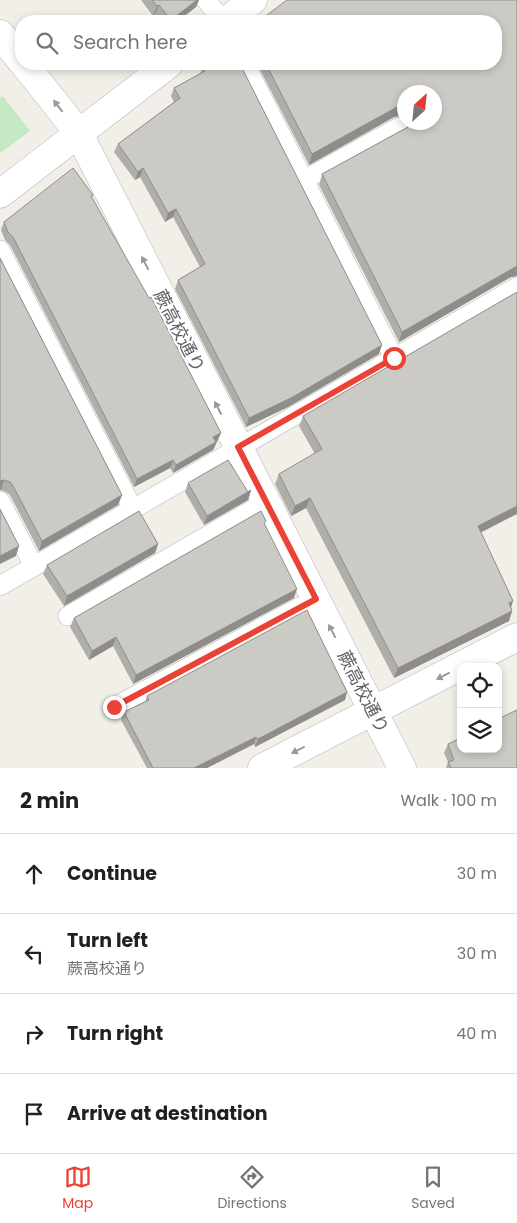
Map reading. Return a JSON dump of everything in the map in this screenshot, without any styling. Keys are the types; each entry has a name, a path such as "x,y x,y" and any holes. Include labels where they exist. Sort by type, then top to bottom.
{"street":[{"path":"232,15 253,0"},
{"path":"0,34 15,53"},
{"name":"蕨高校通り","path":"29,70 78,132 402,768"},
{"path":"0,194 78,132 161,70"},
{"path":"262,768 517,637"}],"lane":[{"path":"206,0 219,15"},
{"path":"248,70 394,358"},
{"path":"304,180 397,129"},
{"path":"0,250 133,508"},
{"path":"0,586 517,287"},
{"path":"0,501 34,566"},
{"path":"68,616 266,502"},
{"path":"114,707 316,599"}],"green space":[{"path":"3,96 30,131 0,153 0,98"}],"building":[{"path":"152,0 197,0 178,15 167,15 159,5 157,6"},
{"path":"287,0 517,0 517,266 402,332 322,174 403,130 442,130 442,85 397,85 397,107 312,154 269,70 502,70 502,15 267,15"},
{"path":"243,70 382,345 291,398 249,418 178,280 205,264 176,209 168,213 143,168 138,172 118,144 180,98 174,88 205,71"},
{"path":"73,168 93,195 91,196 149,298 151,297 221,433 213,437 216,442 176,465 173,460 137,479 4,222"},
{"path":"0,258 122,495 42,541 13,486 10,482 0,481"},
{"path":"517,292 517,506 478,526 513,601 509,603 512,611 398,668 310,498 295,506 279,474 322,449 303,416"},
{"path":"228,460 248,492 207,516 188,483"},
{"path":"0,509 19,546 0,556"},
{"path":"139,511 158,544 67,596 47,565"},
{"path":"261,511 266,521 264,523 297,589 136,675 116,637 92,651 74,618"},
{"path":"307,610 347,692 258,739 256,737 194,768 153,768 124,712 149,700 147,696"},
{"path":"517,710 517,768 451,768 448,762 454,760 448,744 457,740 457,753 502,753 502,717"}],"route":[{"path":"114,707 316,599 238,447 394,358"}]}
